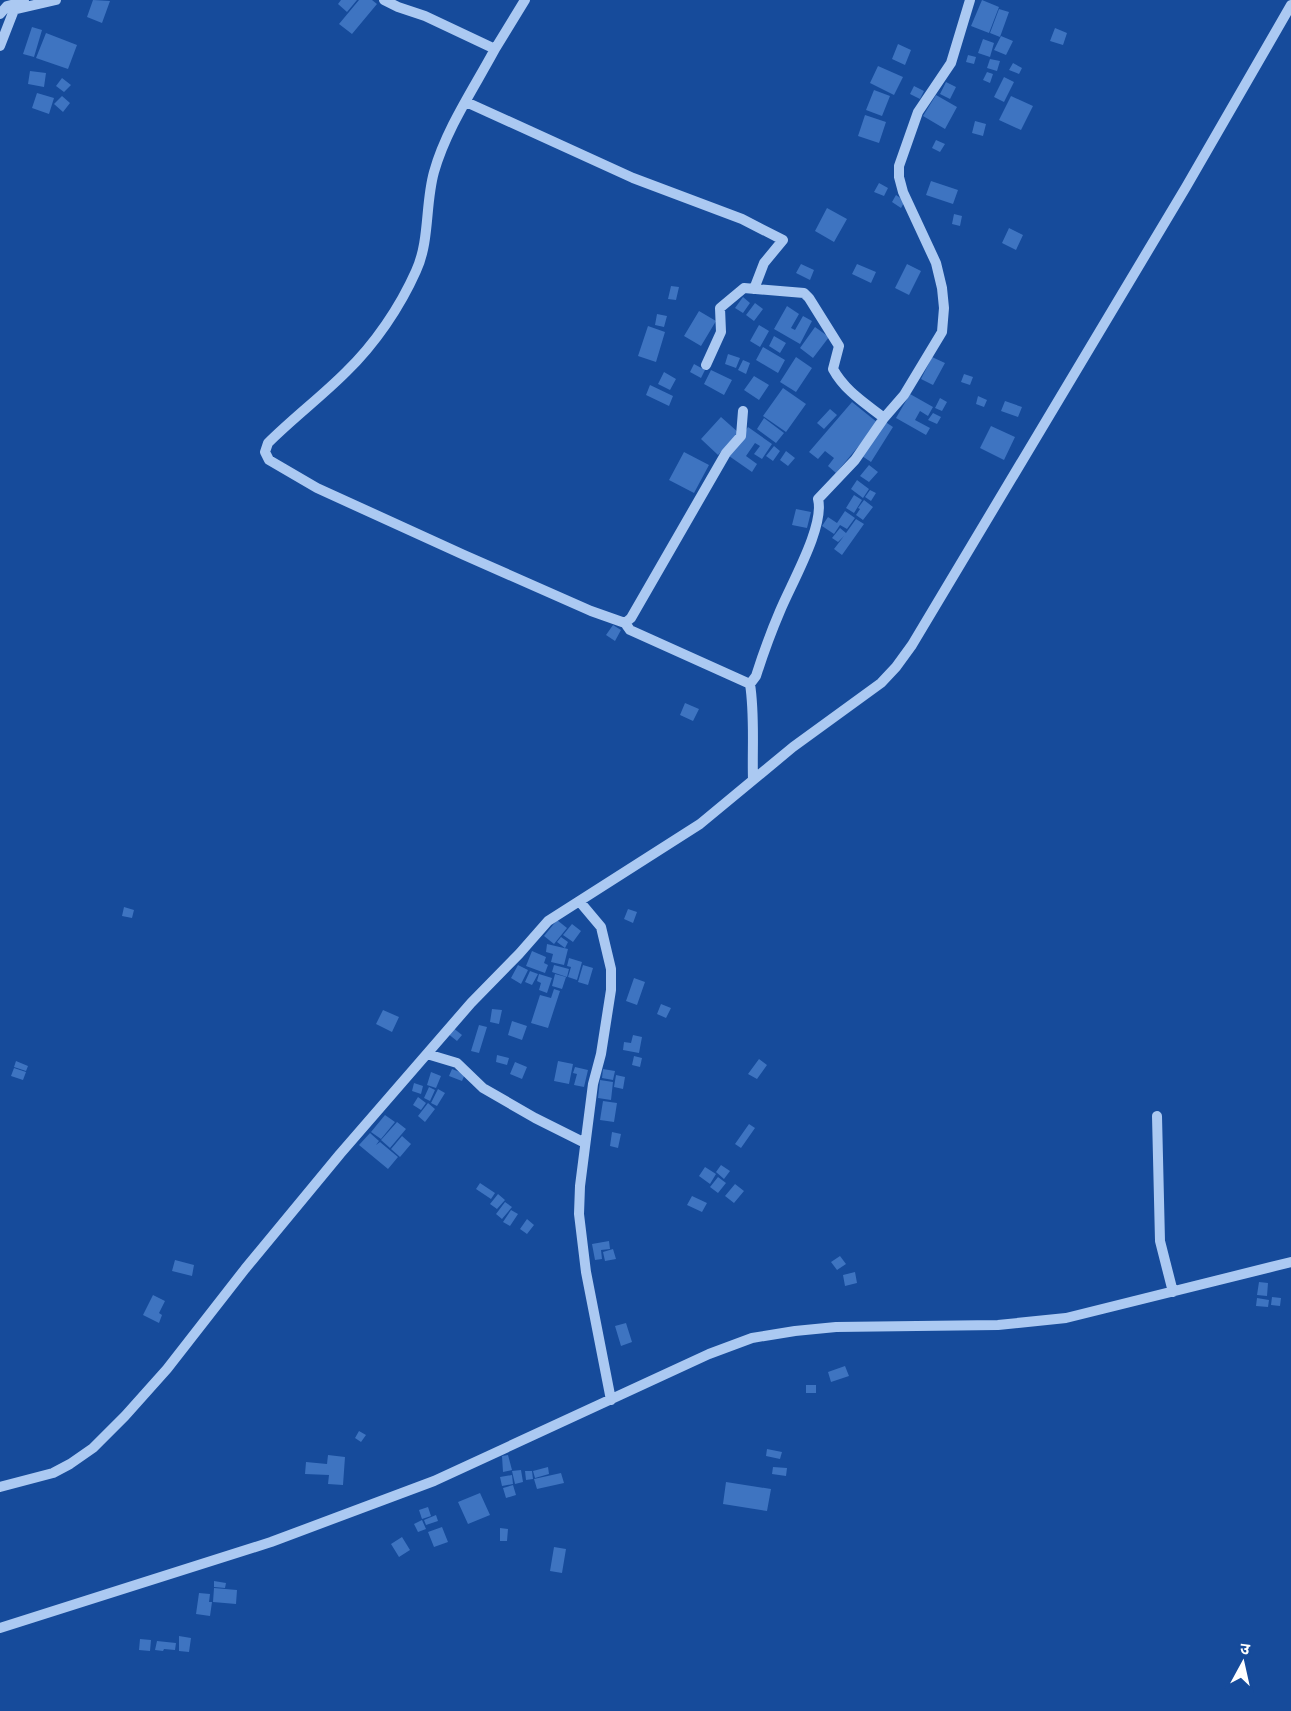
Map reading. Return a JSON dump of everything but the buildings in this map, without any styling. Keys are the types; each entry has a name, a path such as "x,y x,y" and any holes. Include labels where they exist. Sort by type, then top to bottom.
{"street":[{"path":"0,14 12,4 56,0"},
{"path":"384,0 425,16 495,49"},
{"path":"525,0 449,133 435,168 429,192 422,257 405,293 389,319 348,370 268,443 267,456 317,488 495,569 591,611 625,623 630,630 750,684"},
{"path":"753,780 754,709 750,684 756,676 779,613 812,539 821,510 818,499 855,460 884,418 904,395 942,332 944,309 936,263 903,192 899,166 918,112 951,63 970,0"},
{"path":"0,45 20,4"},
{"path":"0,1487 53,1473 70,1464 93,1448 126,1416 167,1369 245,1269 340,1154 471,1003 548,921 700,824 793,747 881,683 896,668 912,645 1186,187 1291,5"},
{"path":"466,102 633,178 742,219 783,240 764,262 754,289"},
{"path":"706,365 721,332 720,308 744,288 799,292 809,298 839,346 833,369 839,379 845,387 884,418"},
{"path":"625,623 631,618 726,453 741,436 743,411"},
{"path":"580,902 601,927 609,959 611,990 601,1054 593,1084 580,1186 581,1236 611,1400"},
{"path":"427,1054 457,1063 483,1088 585,1143"},
{"path":"1157,1116 1160,1241 1173,1292"},
{"path":"0,1628 271,1542 434,1481 709,1354 752,1338 836,1327 1032,1323 1066,1318 1291,1262"}]}
